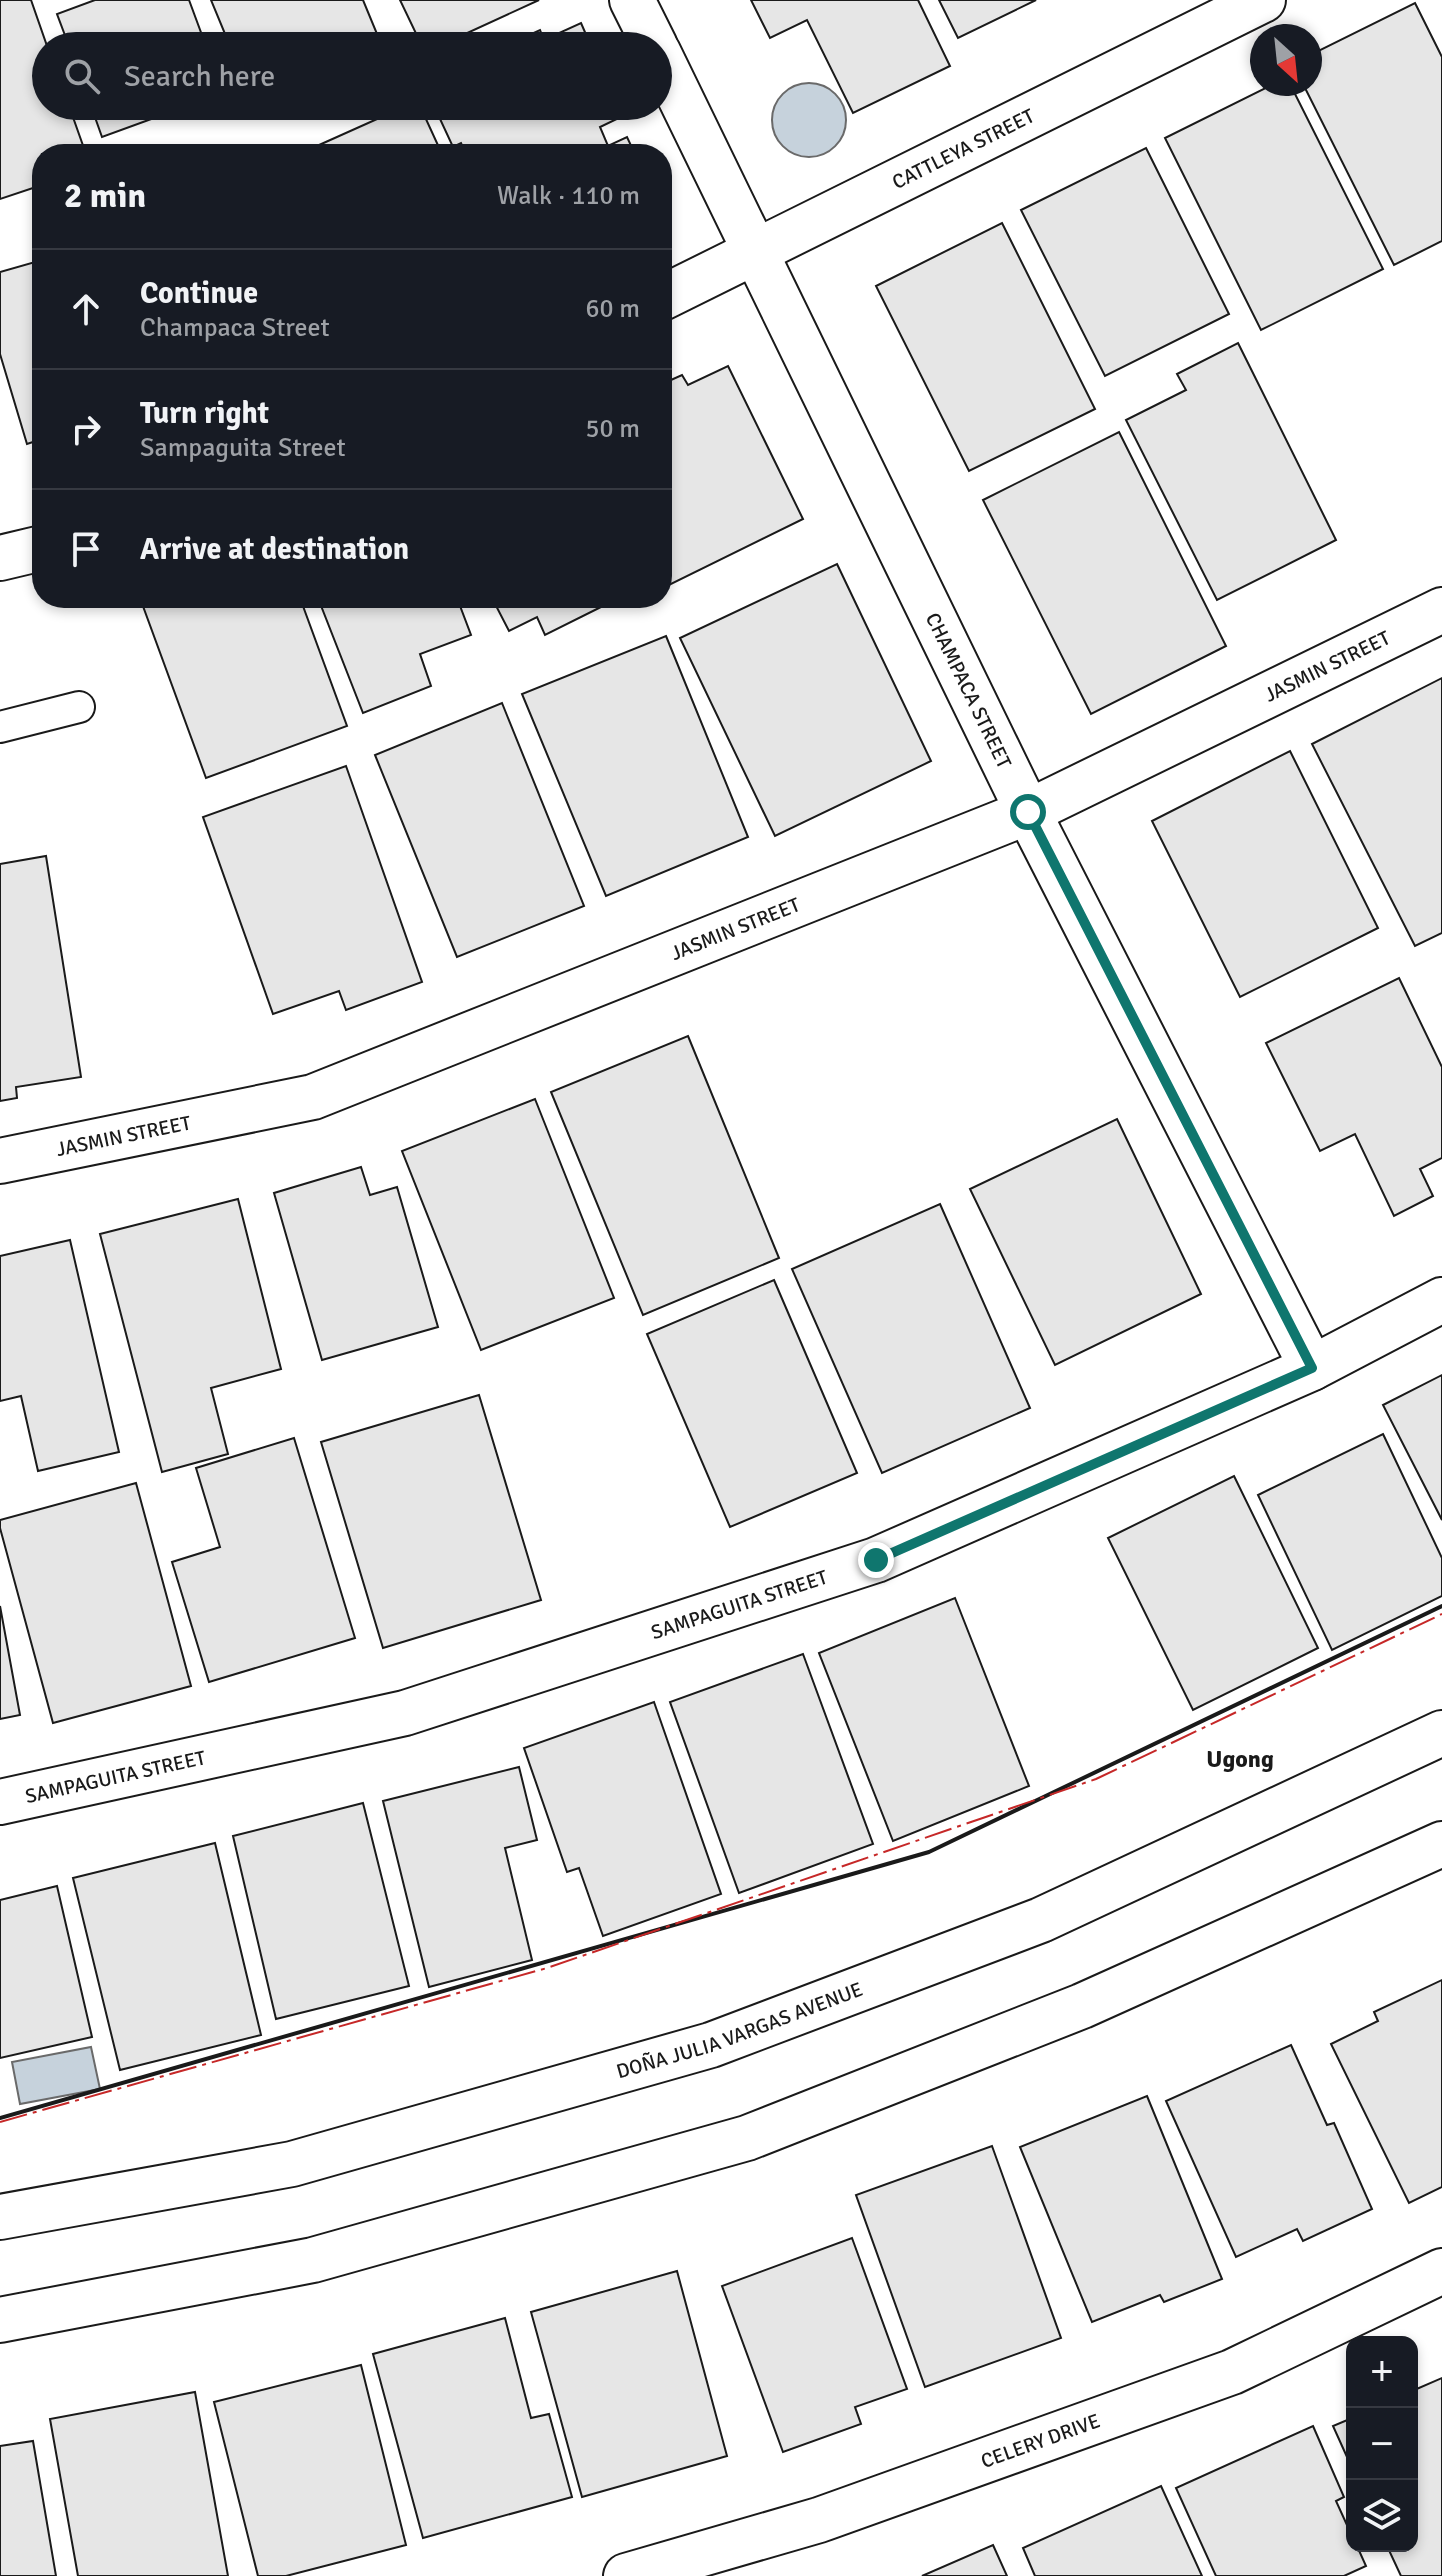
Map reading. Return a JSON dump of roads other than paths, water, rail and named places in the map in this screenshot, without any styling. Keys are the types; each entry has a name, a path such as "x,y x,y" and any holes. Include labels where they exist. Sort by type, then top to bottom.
{"street":[{"path":"632,0 648,32"},
{"name":"CATTLEYA STREET","path":"672,293 1263,0"},
{"name":"CHAMPACA STREET","path":"672,80 1028,812 1312,1368"},
{"path":"0,558 32,550"},
{"name":"JASMIN STREET","path":"0,1161 313,1097 1028,812 1442,610"},
{"name":"SAMPAGUITA STREET","path":"0,1802 405,1713 876,1560 1312,1368 1442,1300"},
{"name":"DOÑA JULIA VARGAS AVENUE","path":"0,2217 292,2164 711,2045 1041,1920 1442,1733"},
{"path":"0,2320 313,2260 747,2138 1082,2006 1442,1844"},
{"name":"CELERY DRIVE","path":"626,2576 819,2520 1232,2372 1442,2271"}],"lane":[{"path":"0,727 79,707"}],"district":[{"name":"Ugong","path":"1240,1759"}]}
